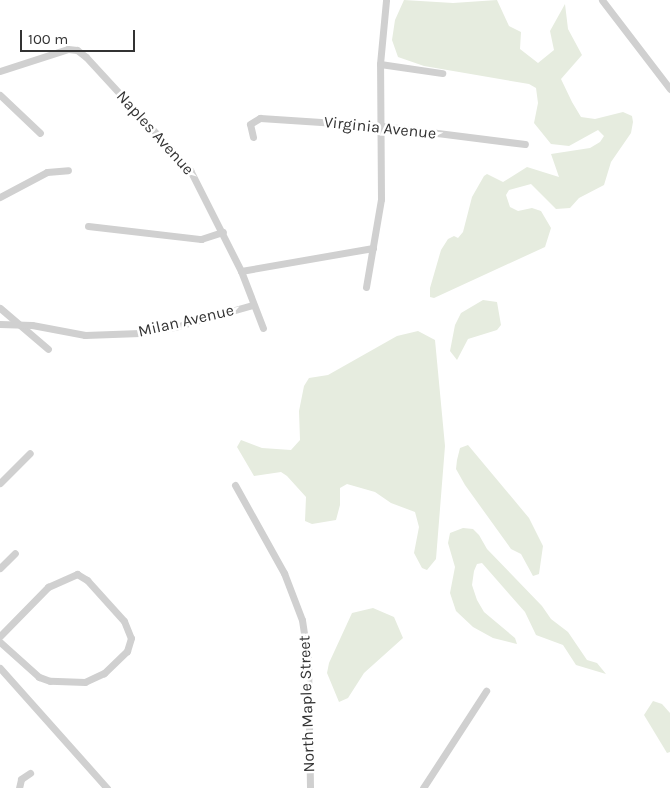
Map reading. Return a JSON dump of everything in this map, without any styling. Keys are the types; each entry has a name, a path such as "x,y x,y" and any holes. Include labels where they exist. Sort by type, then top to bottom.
{"street":[{"path":"366,287 381,199 382,126 380,64 386,0"},
{"path":"602,0 670,89"},
{"name":"Naples Avenue","path":"0,71 64,50 79,51 185,163 223,232 241,271 262,328"},
{"path":"380,64 442,73"},
{"path":"0,95 40,133"},
{"name":"Virginia Avenue","path":"253,137 250,124 260,118 382,126 525,144"},
{"path":"0,197 44,173 68,170"},
{"path":"88,226 201,239 223,232"},
{"path":"241,271 373,248"},
{"name":"Milan Avenue","path":"0,324 17,324 84,335 147,332 252,305"},
{"path":"0,308 48,349"},
{"path":"0,483 30,453"},
{"name":"North Maple Street","path":"235,486 284,573 302,620 308,660 310,788"},
{"path":"0,568 15,553"},
{"path":"0,636 48,587 76,574 87,580 124,621 131,638 127,651 104,673 85,682 50,681 39,677 0,642"},
{"path":"0,668 107,788"},
{"path":"422,788 486,691"},
{"path":"19,788 21,779 30,773"}],"shaded area":[{"path":"404,0 453,3 497,0 509,26 521,32 520,49 538,63 554,50 550,31 565,4 568,29 582,55 561,79 572,102 581,117 595,119 623,112 632,116 633,122 631,133 611,162 604,185 579,198 570,208 556,209 531,184 509,190 506,195 510,207 518,211 532,208 541,211 551,228 545,247 434,298 430,297 430,288 441,250 448,239 454,236 458,238 463,232 472,197 484,176 487,174 503,182 527,167 559,177 551,154 590,148 600,142 604,136 598,130 569,146 551,144 534,123 538,103 536,88 529,84 424,66 398,57 392,40 395,20"},
{"path":"483,300 497,302 501,325 497,330 468,339 457,360 450,351 455,325 461,313"},
{"path":"418,331 435,340 445,446 436,559 427,570 422,568 414,553 419,527 415,512 391,503 375,492 347,484 340,488 340,505 336,520 312,524 305,521 306,497 287,476 281,472 254,476 237,447 241,440 262,448 291,450 300,440 299,411 304,386 309,378 328,375 397,336"},
{"path":"468,445 529,518 543,546 539,574 533,576 521,554 511,549 465,485 456,469 460,448"},
{"path":"463,528 473,529 479,535 487,549 542,606 551,619 568,632 587,660 597,663 606,674 576,665 563,645 536,635 525,612 482,563 477,564 472,585 477,600 484,612 515,638 517,644 493,638 473,627 456,611 450,593 455,567 448,543 450,533"},
{"path":"373,608 394,617 403,638 364,673 348,698 339,702 327,673 329,663 352,613"},
{"path":"653,701 662,704 670,713 670,752 667,753 644,715"}]}
